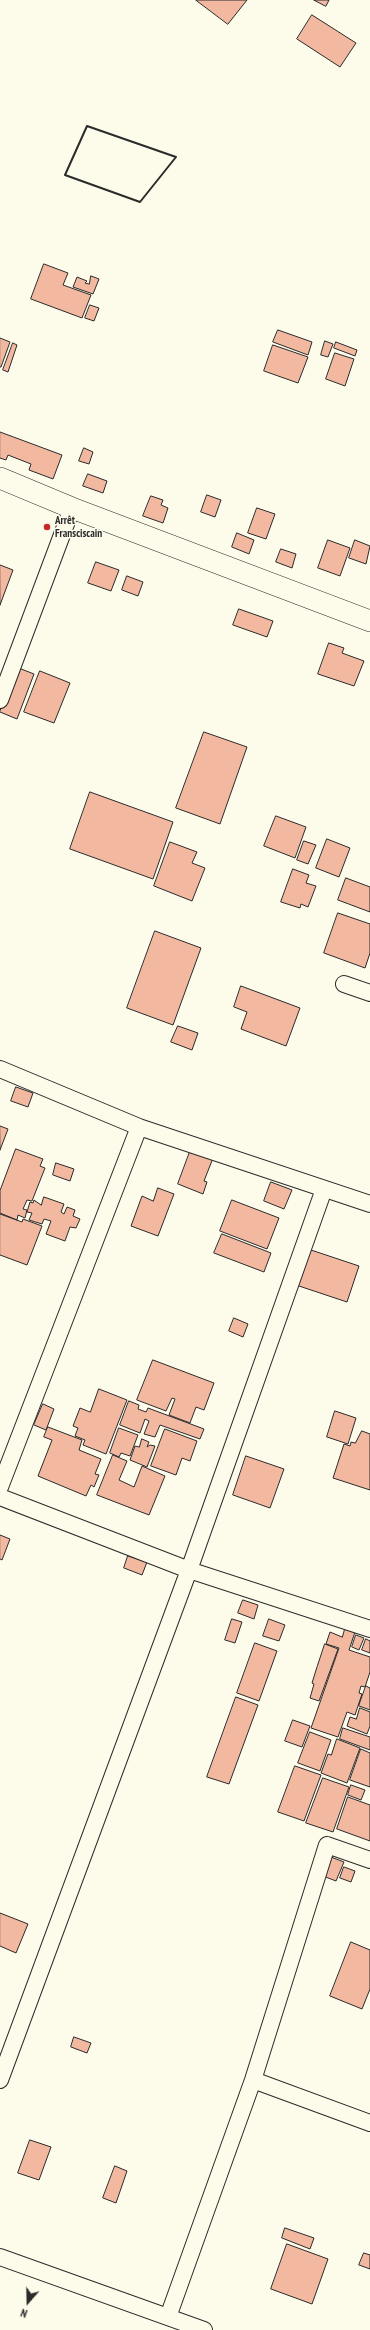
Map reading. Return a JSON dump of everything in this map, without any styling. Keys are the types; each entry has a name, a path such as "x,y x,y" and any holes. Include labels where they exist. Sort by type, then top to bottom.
{"street":[{"path":"0,478 72,508 370,621"},
{"path":"0,700 72,508"},
{"path":"344,984 370,993"},
{"path":"0,1069 139,1127 370,1204"},
{"path":"0,1487 139,1127"},
{"path":"0,2080 189,1570 324,1189"},
{"path":"0,1497 189,1570 370,1629"},
{"path":"168,2317 253,2080 327,1845 370,1860"},
{"path":"253,2080 370,2123"},
{"path":"0,2257 204,2330"}],"building":[{"path":"196,0 247,0 228,24"},
{"path":"314,0 329,0 326,6"},
{"path":"312,15 356,43 340,67 297,39"},
{"path":"44,264 68,273 63,285 91,295 82,318 31,299"},
{"path":"91,276 99,279 93,294 73,287 77,277 87,281 85,283 89,284"},
{"path":"90,305 99,308 94,321 85,318"},
{"path":"278,330 312,342 308,355 273,342"},
{"path":"0,338 10,342 1,367 0,367"},
{"path":"325,341 333,344 328,357 321,355"},
{"path":"336,342 357,350 355,356 334,348"},
{"path":"13,343 17,345 8,372 3,370"},
{"path":"273,345 308,357 298,383 264,371"},
{"path":"335,353 354,359 345,386 326,379"},
{"path":"0,432 62,455 53,479 29,470 31,464 8,455 6,460 0,458"},
{"path":"84,448 93,452 89,464 79,461"},
{"path":"88,474 107,481 103,493 83,486"},
{"path":"207,495 221,500 215,517 201,512"},
{"path":"151,496 163,500 161,505 168,508 163,523 143,516"},
{"path":"257,508 275,514 266,539 248,533"},
{"path":"237,533 254,540 249,554 232,547"},
{"path":"328,540 350,548 340,576 318,568"},
{"path":"355,540 370,546 366,564 349,558"},
{"path":"281,549 296,554 292,568 276,562"},
{"path":"96,562 119,570 111,591 88,583"},
{"path":"0,565 13,570 0,605"},
{"path":"127,576 143,582 138,596 122,590"},
{"path":"239,609 273,621 267,637 233,625"},
{"path":"329,643 344,648 342,653 364,661 354,686 318,674"},
{"path":"16,667 34,674 17,719 0,712"},
{"path":"40,671 70,683 54,723 24,712"},
{"path":"204,732 247,747 220,824 176,808"},
{"path":"90,792 173,822 153,879 70,849"},
{"path":"276,816 306,827 295,858 264,846"},
{"path":"327,839 350,848 339,877 316,868"},
{"path":"304,841 316,845 308,864 297,860"},
{"path":"170,842 197,852 192,863 205,868 192,901 154,886"},
{"path":"293,869 309,875 306,883 316,886 308,907 301,904 300,908 281,902"},
{"path":"346,878 370,887 370,912 338,900"},
{"path":"338,913 370,924 370,953 365,968 324,953"},
{"path":"155,931 201,948 173,1025 127,1008"},
{"path":"241,986 300,1008 286,1046 241,1029 247,1012 234,1007"},
{"path":"178,1026 198,1033 192,1050 171,1042"},
{"path":"16,1087 33,1093 28,1107 11,1101"},
{"path":"0,1126 8,1129 0,1150"},
{"path":"16,1149 43,1159 40,1166 45,1168 32,1201 27,1200 23,1209 27,1210 25,1218 18,1215 17,1220 0,1213 0,1191"},
{"path":"191,1149 213,1158 204,1181 207,1182 203,1194 178,1184"},
{"path":"56,1163 74,1169 70,1181 53,1175"},
{"path":"271,1182 292,1190 284,1209 264,1201"},
{"path":"158,1188 174,1194 158,1236 131,1226 142,1196 153,1201"},
{"path":"44,1197 64,1204 61,1212 64,1214 67,1207 75,1210 73,1216 80,1219 76,1228 70,1227 65,1241 46,1234 51,1221 44,1219 42,1224 29,1220 32,1213 27,1212 30,1202 33,1203 34,1200 41,1205"},
{"path":"232,1200 279,1218 267,1249 220,1231"},
{"path":"0,1214 22,1222 23,1219 42,1226 27,1265 0,1255"},
{"path":"222,1234 271,1253 264,1272 214,1253"},
{"path":"305,1248 359,1266 347,1302 293,1284"},
{"path":"234,1318 248,1324 243,1337 229,1331"},
{"path":"153,1360 214,1383 204,1410 196,1407 190,1423 169,1415 175,1399 172,1398 166,1411 137,1400"},
{"path":"99,1389 127,1400 106,1454 83,1445 85,1440 75,1436 78,1428 73,1426 80,1408 90,1412"},
{"path":"129,1401 139,1405 138,1409 146,1412 148,1408 204,1429 200,1439 160,1425 155,1437 144,1434 149,1421 145,1419 140,1433 120,1425"},
{"path":"43,1404 54,1409 46,1430 34,1425"},
{"path":"335,1411 356,1418 348,1444 327,1437"},
{"path":"48,1427 82,1440 79,1450 101,1459 95,1474 99,1475 94,1487 91,1485 86,1496 38,1476 52,1440 44,1437"},
{"path":"119,1428 138,1435 130,1456 121,1453 119,1457 110,1453"},
{"path":"165,1429 197,1441 190,1461 182,1458 176,1475 151,1466"},
{"path":"362,1431 370,1434 370,1490 333,1478 344,1444 350,1446 351,1442 355,1443"},
{"path":"142,1439 149,1442 147,1447 150,1445 155,1446 147,1467 130,1460 135,1446 139,1447"},
{"path":"113,1455 127,1461 119,1480 134,1487 142,1466 165,1476 149,1515 97,1495"},
{"path":"246,1456 284,1469 270,1508 233,1495"},
{"path":"0,1535 10,1539 2,1560 0,1559"},
{"path":"128,1556 147,1562 142,1575 124,1568"},
{"path":"243,1600 258,1605 254,1619 238,1613"},
{"path":"232,1619 242,1622 235,1643 225,1640"},
{"path":"269,1619 285,1625 279,1641 263,1636"},
{"path":"345,1629 355,1632 349,1650 370,1657 370,1672 365,1687 361,1686 359,1693 362,1694 355,1715 347,1712 338,1737 311,1728 339,1648 326,1644 330,1632 342,1637"},
{"path":"356,1635 364,1638 359,1650 352,1647"},
{"path":"366,1639 370,1641 370,1653 362,1650"},
{"path":"255,1643 277,1651 259,1701 237,1693"},
{"path":"325,1644 338,1649 319,1701 310,1698 314,1684 312,1683"},
{"path":"366,1686 370,1688 370,1710 359,1706"},
{"path":"236,1697 258,1705 229,1784 207,1777"},
{"path":"360,1708 370,1712 370,1726 367,1734 347,1726 350,1717 356,1719"},
{"path":"293,1720 310,1726 302,1747 285,1741"},
{"path":"343,1728 370,1737 370,1750 340,1739"},
{"path":"310,1732 331,1740 320,1771 298,1763"},
{"path":"337,1739 360,1748 347,1783 321,1773 328,1754 331,1755"},
{"path":"361,1749 370,1753 370,1787 350,1780"},
{"path":"295,1766 321,1775 304,1821 278,1812"},
{"path":"323,1778 349,1787 333,1832 306,1823"},
{"path":"351,1785 365,1790 361,1800 348,1795"},
{"path":"348,1797 370,1805 370,1841 337,1829"},
{"path":"331,1857 344,1862 336,1881 323,1876"},
{"path":"344,1867 355,1871 351,1882 340,1878"},
{"path":"0,1913 28,1924 16,1953 0,1946"},
{"path":"351,1942 370,1950 370,1989 362,2009 330,1996"},
{"path":"74,2037 91,2043 87,2053 71,2047"},
{"path":"30,2140 51,2147 39,2180 18,2173"},
{"path":"115,2166 127,2171 116,2203 103,2198"},
{"path":"285,2228 314,2238 310,2249 282,2238"},
{"path":"287,2244 328,2259 312,2304 271,2289"},
{"path":"364,2253 370,2255 370,2269 359,2265"}],"wall":[{"path":"87,126 176,157 140,202 65,175 87,126"}],"place":[{"name":"Arrêt Fransciscain","path":"47,527"}]}
